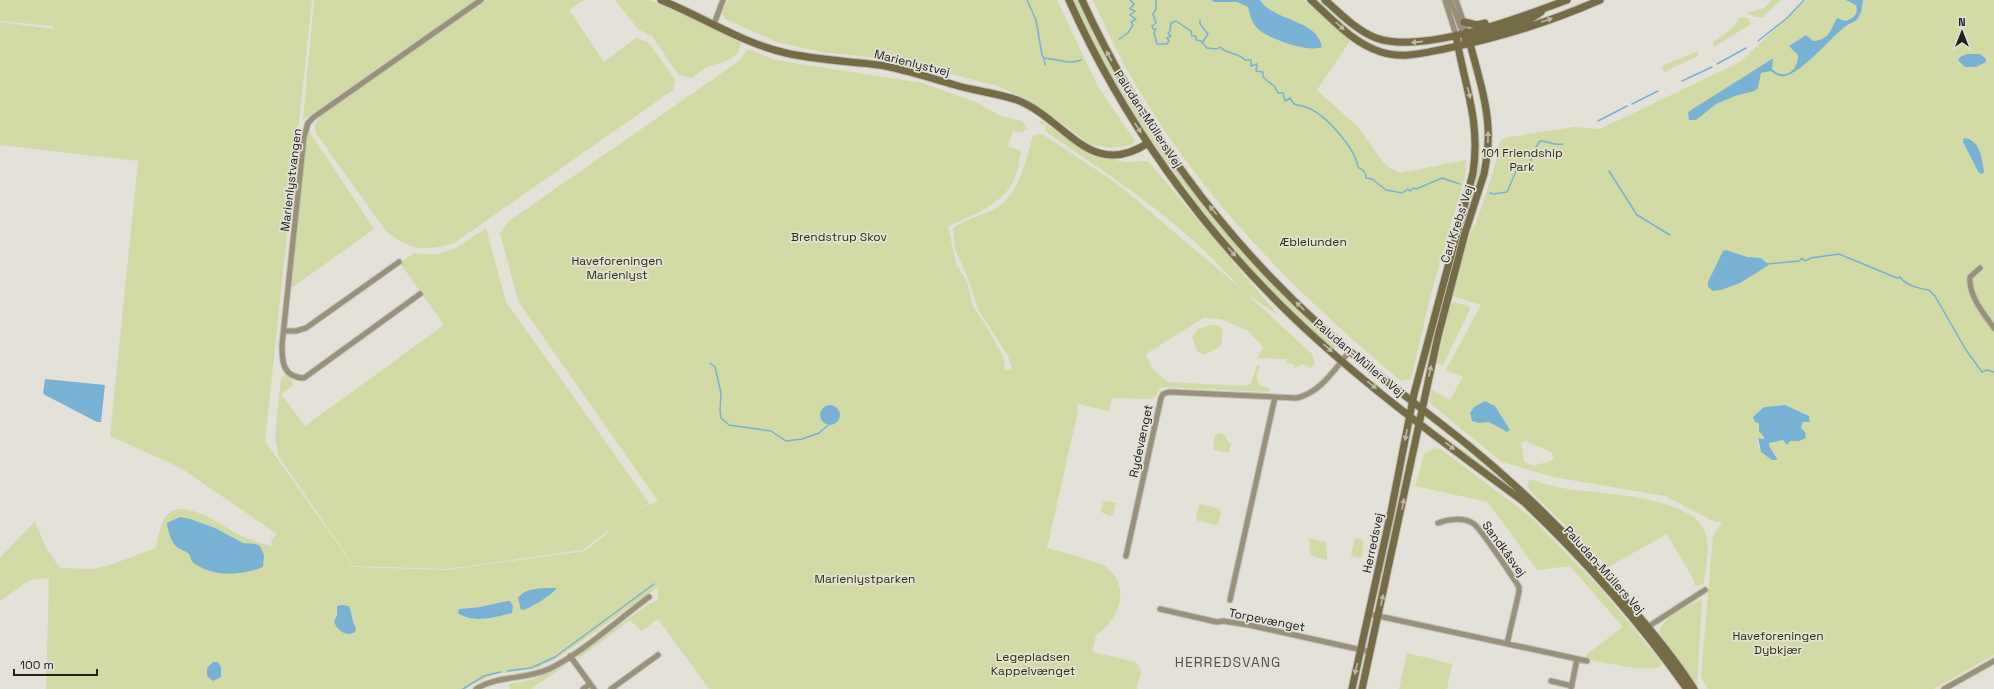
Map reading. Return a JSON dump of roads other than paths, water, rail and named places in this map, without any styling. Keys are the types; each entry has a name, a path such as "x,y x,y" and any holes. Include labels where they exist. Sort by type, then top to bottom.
{"street":[{"name":"Marienlystvangen","path":"420,294 304,378 294,377 287,372 282,354 304,137 308,123 314,117 481,0"},
{"name":"Marienlystvej","path":"661,0 760,45 787,53 893,68 1016,100 1037,110 1082,145 1096,153 1121,156 1148,143"},
{"path":"714,24 724,0"},
{"name":"Paludan-Müllers Vej","path":"1069,0 1097,60 1148,143 1194,206 1233,253 1295,319 1342,360 1410,415 1524,502 1584,562 1646,629 1687,689"},
{"name":"Paludan-Müllers Vej","path":"1082,0 1108,55 1136,101 1185,174 1238,241 1266,272 1349,352 1471,448 1528,497 1604,576 1694,689"},
{"path":"1311,0 1357,41 1382,52 1397,55 1413,55 1458,46 1465,37 1567,0"},
{"path":"1325,0 1355,26 1377,38 1393,42 1408,43 1520,30 1600,0"},
{"path":"1445,0 1465,37"},
{"path":"1450,0 1465,37"},
{"path":"1456,0 1464,22 1465,37"},
{"path":"1465,37 1529,20 1549,7"},
{"path":"1464,22 1477,26 1520,16"},
{"name":"Carl Krebs' Vej","path":"1413,402 1443,283 1468,193 1475,158 1474,115 1458,46 1465,37"},
{"name":"Carl Krebs' Vej","path":"1419,422 1451,283 1487,160 1488,128 1486,113 1465,37"},
{"path":"284,331 296,331 306,328 399,262"},
{"path":"1980,268 1970,277 1971,289 1994,328"},
{"name":"Rydevænget","path":"1126,556 1163,394 1170,392 1291,399 1309,395 1321,385 1349,352"},
{"path":"1230,600 1275,397"},
{"name":"Herredsvej","path":"1352,689 1391,512 1413,402"},
{"name":"Herredsvej","path":"1362,689 1379,616 1419,422"},
{"name":"Sandkåsvej","path":"1438,523 1446,520 1457,519 1475,524 1519,587 1508,644"},
{"path":"1646,629 1705,590"},
{"path":"476,689 496,680 540,672 570,656 649,597"},
{"name":"Torpevænget","path":"1160,609 1217,622 1223,620 1249,625 1371,652"},
{"path":"1369,614 1587,662"},
{"path":"611,689 658,655"},
{"path":"570,656 594,689"},
{"path":"1551,681 1571,687 1577,659"},
{"path":"1944,689 1994,661"},
{"path":"583,689 590,684"}],"water":[{"path":"1211,0 1260,0 1266,7 1275,13 1303,25 1312,31 1318,38 1322,47 1298,47 1279,41 1258,29 1252,21 1248,7 1237,2 1214,2"},
{"path":"1846,0 1863,0 1861,11 1856,21 1847,25 1799,69 1784,76 1778,76 1771,71 1761,73 1758,88 1754,91 1735,96 1716,104 1696,120 1689,120 1688,112 1772,59 1772,69 1777,73 1786,74 1794,69 1798,60 1798,55 1789,46 1806,35 1813,41 1823,39 1831,31 1837,18 1845,21 1855,16 1857,11 1856,5"},
{"path":"1967,54 1980,54 1986,59 1986,62 1976,67 1965,67 1958,60 1960,57"},
{"path":"1964,138 1974,142 1977,146 1982,161 1984,171 1983,174 1979,173 1963,142"},
{"path":"1726,250 1747,257 1761,258 1769,265 1740,283 1721,290 1713,291 1708,287 1708,282 1723,251"},
{"path":"45,379 105,385 101,422 97,422 45,395 43,393"},
{"path":"1485,401 1495,406 1510,430 1507,432 1489,422 1479,423 1472,421 1470,413 1474,407"},
{"path":"830,405 837,408 840,415 837,422 830,425 823,422 820,415 823,408"},
{"path":"1785,405 1809,416 1810,422 1803,422 1801,428 1805,432 1806,438 1799,441 1790,441 1787,445 1783,440 1769,443 1770,448 1777,460 1772,460 1761,452 1758,438 1764,439 1764,437 1759,431 1759,423 1755,422 1753,417 1764,407"},
{"path":"180,517 215,528 243,543 256,544 260,546 264,555 263,567 246,572 228,574 211,571 195,564 189,554 176,546 169,533 167,523"},
{"path":"557,588 540,602 529,608 521,610 518,598 521,594 536,589"},
{"path":"510,601 513,606 512,613 492,618 477,619 458,613 459,609 480,607"},
{"path":"337,606 349,606 356,628 355,632 348,634 345,633 338,628 334,622 337,615"},
{"path":"213,662 218,662 221,667 221,677 213,681 207,676 207,668"}],"waterway":[{"path":"1027,0 1036,20 1042,55 1044,58 1067,62 1081,60"},
{"path":"1119,39 1128,33 1133,25 1131,22 1136,19 1130,15 1135,11 1130,9 1134,4 1130,0"},
{"path":"1156,0 1156,9 1153,14 1156,23 1152,26 1153,29 1156,29 1154,33 1157,44 1167,44 1169,41 1167,38 1171,36 1168,33 1170,31 1171,23 1176,21 1191,31 1192,36 1196,36 1196,40 1201,41 1207,48 1217,49 1220,47 1240,56 1245,60 1251,60 1251,66 1257,64 1256,71 1263,72 1263,77 1275,87 1278,93 1283,93 1285,101 1290,98 1294,104 1306,107 1315,112 1339,133 1356,159 1358,167 1365,172 1366,178 1372,179 1386,190 1402,193 1408,189 1410,191 1413,188 1416,189 1442,178 1460,184"},
{"path":"1758,41 1787,18 1804,0"},
{"path":"1200,20 1200,24 1208,34 1202,43"},
{"path":"1717,64 1746,48"},
{"path":"1044,58 1045,65"},
{"path":"1682,81 1712,67"},
{"path":"1632,104 1658,91"},
{"path":"1598,121 1627,106"},
{"path":"1490,193 1494,194 1507,192 1516,171 1520,170 1522,167 1528,167 1540,141 1563,144"},
{"path":"1609,171 1637,215 1670,235"},
{"path":"1767,264 1799,261 1802,258 1805,261 1811,258 1839,254 1897,278 1900,277 1902,280 1913,286 1929,290 1935,296 1966,350 1982,372 1987,370 1994,372"},
{"path":"710,363 715,367 721,393 721,418 729,425 771,431 786,441 802,439 819,433 828,425"},
{"path":"507,671 531,668 555,657 654,584"},
{"path":"463,689 484,676 500,672"}],"district":[{"name":"HERREDSVANG","path":"1228,662"}],"park label":[{"name":"101 Friendship Park","path":"1522,160"},
{"name":"Brendstrup Skov","path":"839,237"},
{"name":"Æblelunden","path":"1313,242"},
{"name":"Haveforeningen Marienlyst","path":"617,268"},
{"name":"Marienlystparken","path":"865,579"},
{"name":"Haveforeningen Dybkjær","path":"1778,643"},
{"name":"Legepladsen Kappelvænget","path":"1033,664"}]}
